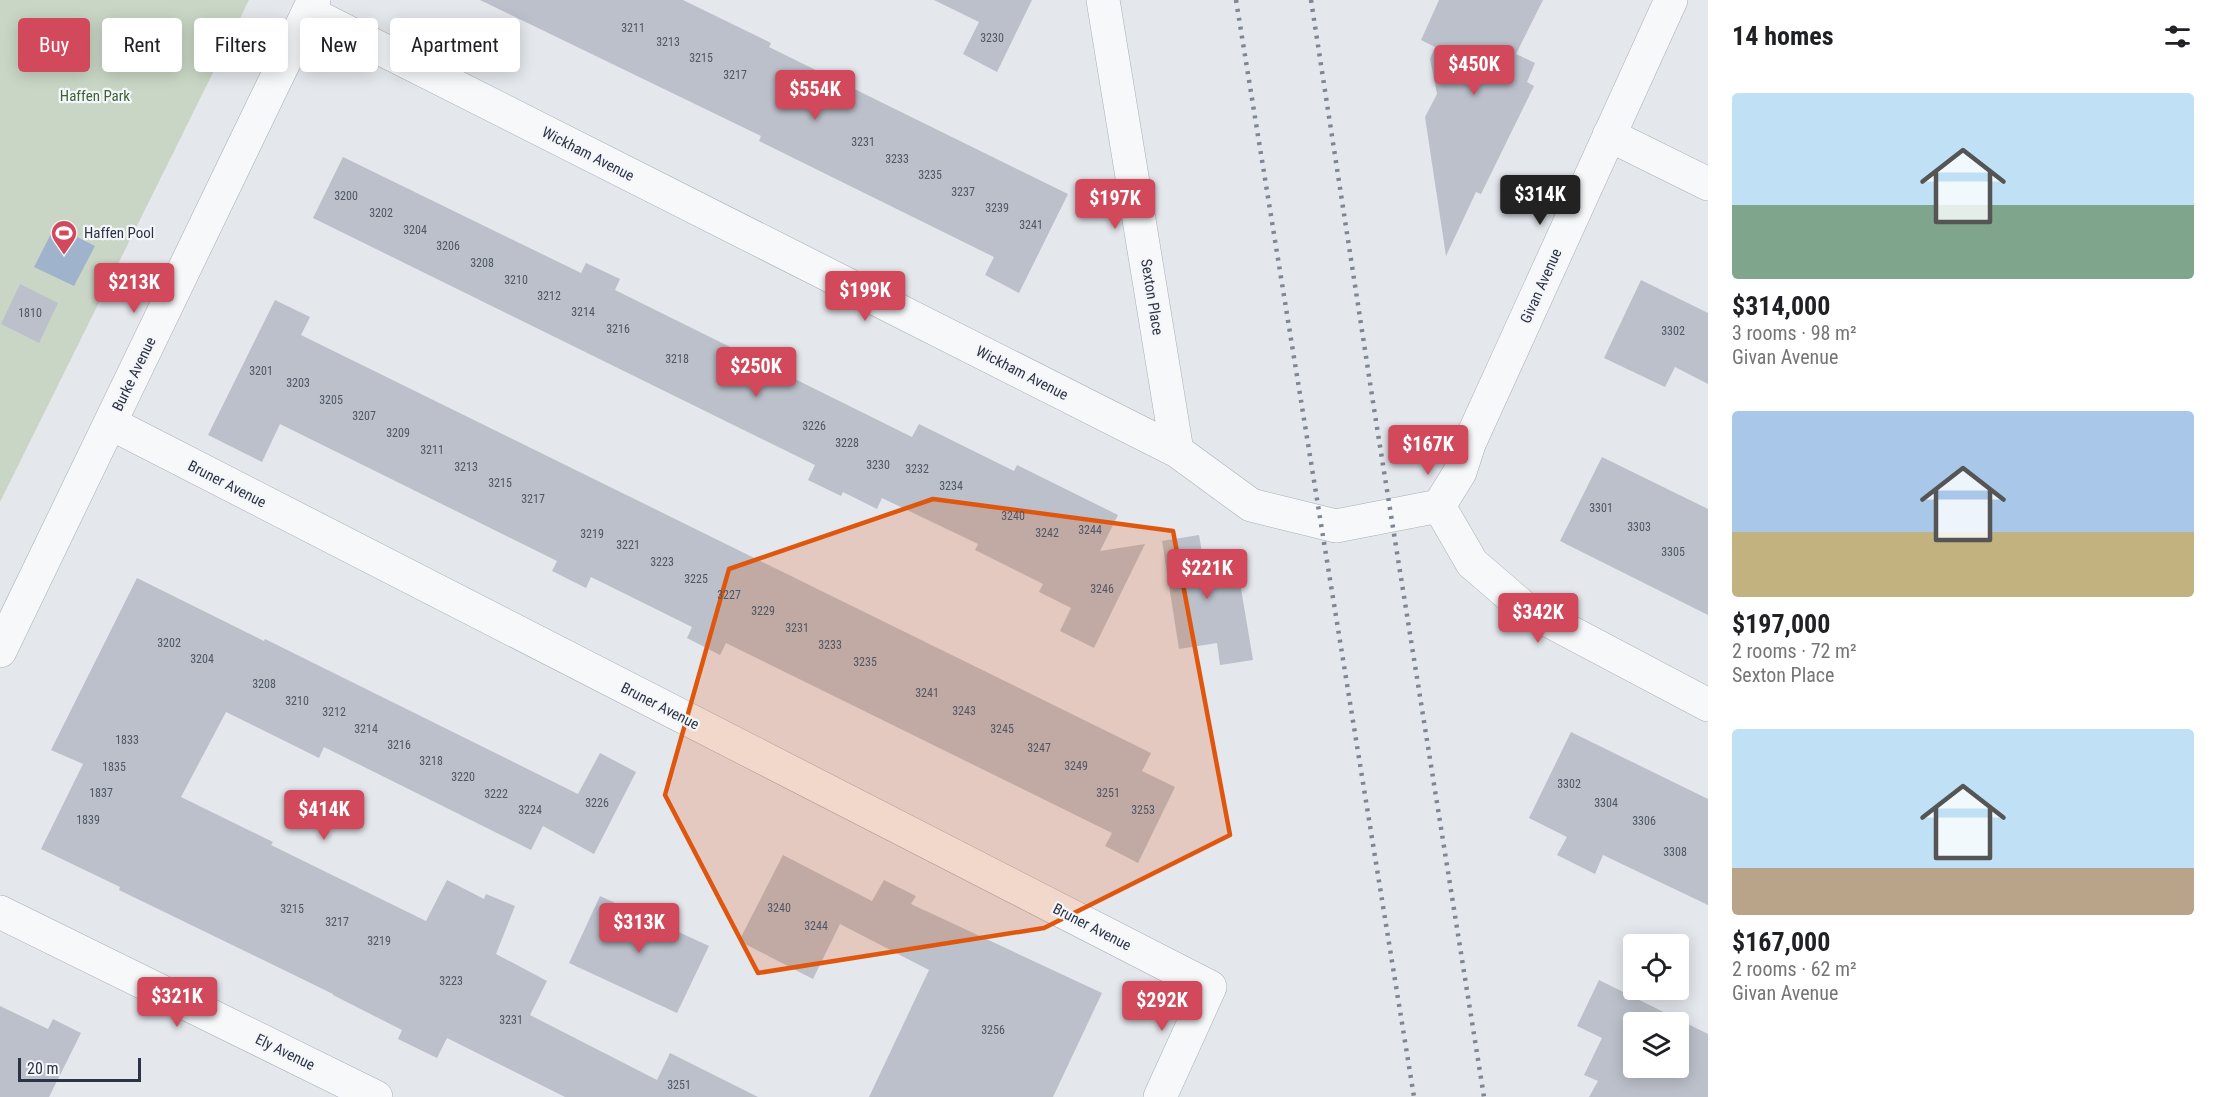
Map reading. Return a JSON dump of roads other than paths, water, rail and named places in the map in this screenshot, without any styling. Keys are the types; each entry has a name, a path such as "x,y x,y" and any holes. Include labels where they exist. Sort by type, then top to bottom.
{"street":[{"name":"Sexton Place","path":"1103,0 1177,451"},
{"path":"1643,0 1650,46"},
{"name":"Givan Avenue","path":"1439,506 1460,472 1469,444 1671,0"},
{"name":"Wickham Avenue","path":"311,6 1177,451 1251,505 1336,526 1439,506"},
{"name":"Burke Avenue","path":"0,651 311,6"},
{"path":"1609,135 1708,184"},
{"name":"Bruner Avenue","path":"110,423 1210,987 1160,1097"},
{"path":"1439,506 1472,563 1522,607 1708,705"},
{"name":"Ely Avenue","path":"0,912 376,1097"}],"water":[{"name":"Haffen Pool","path":"55,226 95,246 74,286 34,267"}],"railway":[{"path":"1236,0 1414,1097"},
{"path":"1311,0 1484,1097"}],"place":[{"name":"Haffen Pool","path":"64,256"}],"park label":[{"name":"Haffen Park","path":"95,96"}]}
